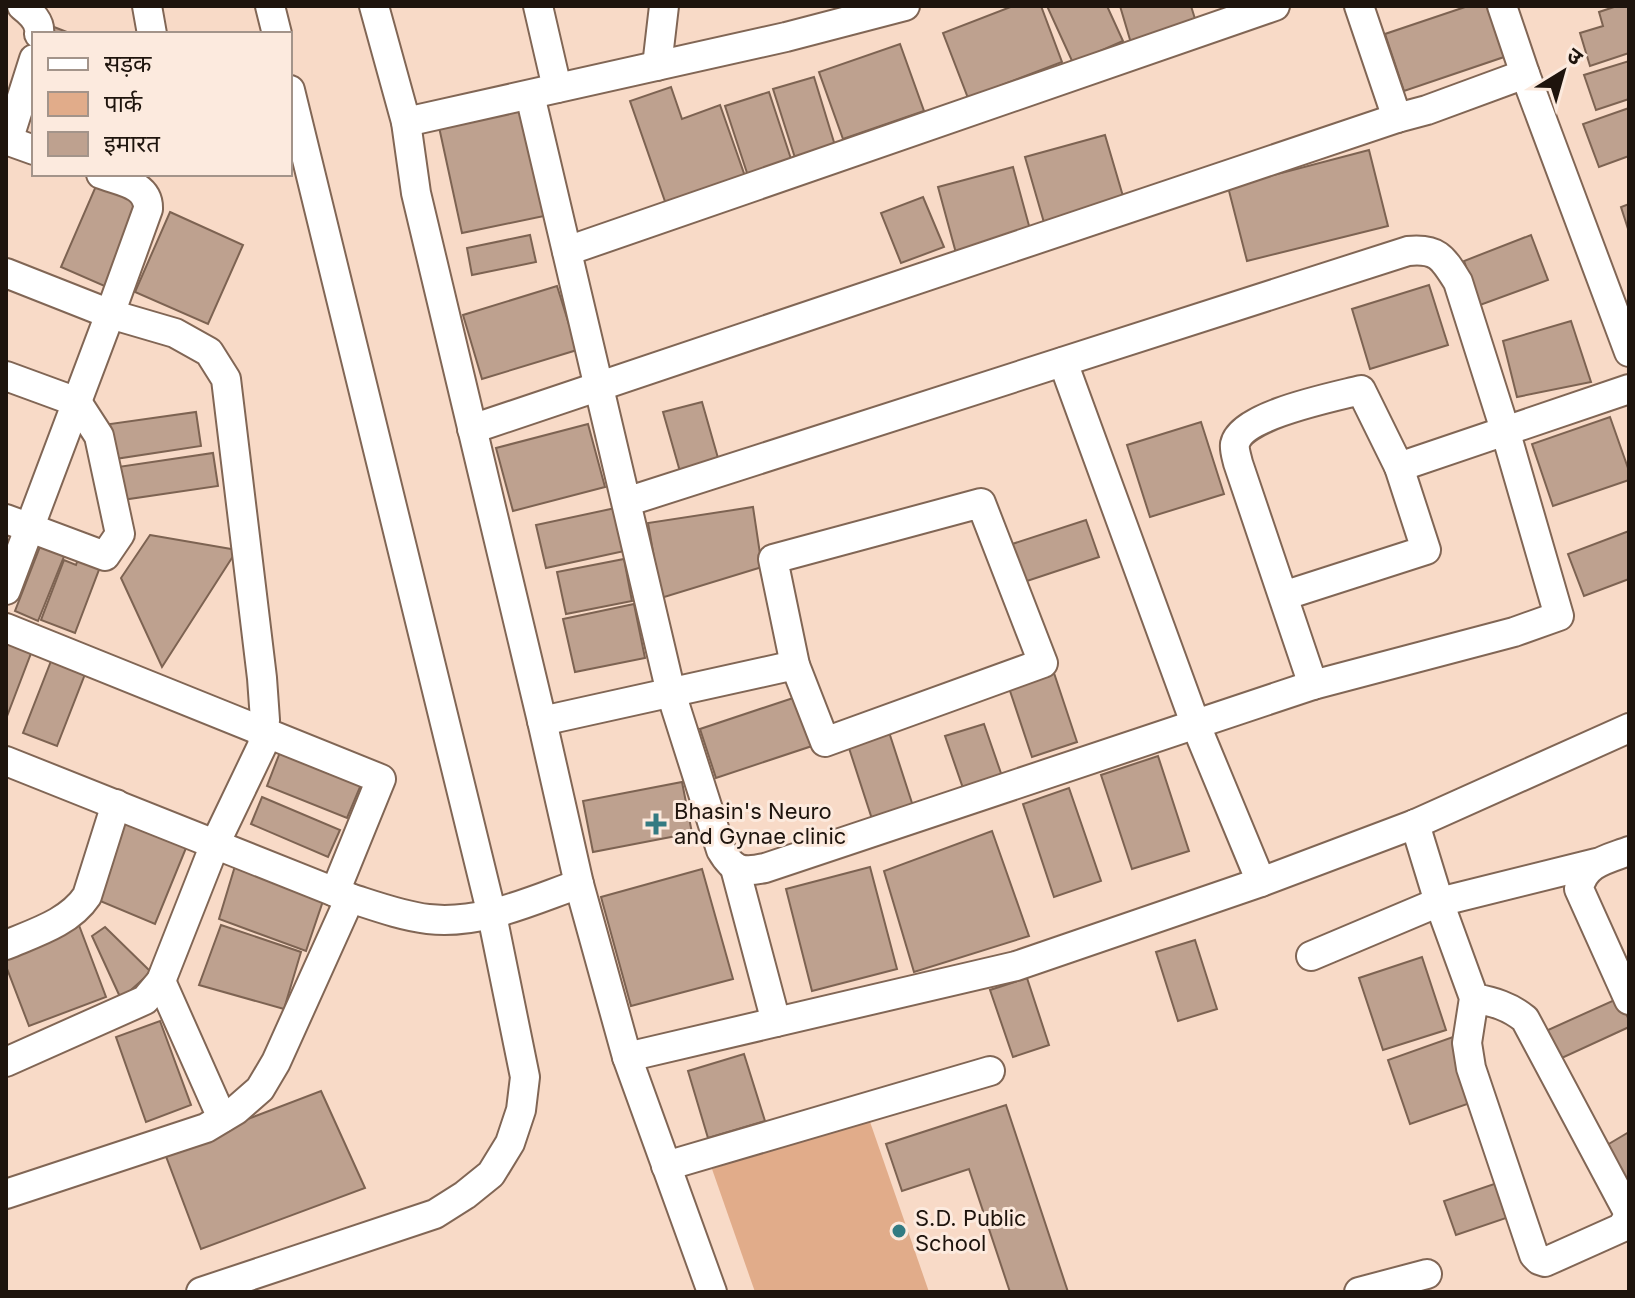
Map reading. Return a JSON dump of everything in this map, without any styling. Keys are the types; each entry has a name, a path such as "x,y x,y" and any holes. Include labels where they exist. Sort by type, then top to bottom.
{"street":[{"path":"22,6 34,16 39,32"},
{"path":"147,6 152,32"},
{"path":"270,6 276,32"},
{"path":"374,6 406,122 416,193 579,884 627,1057 712,1292"},
{"path":"538,6 543,92 567,251 671,693 721,850 735,868 776,1022"},
{"path":"657,66 664,6"},
{"path":"406,122 786,37 905,6"},
{"path":"567,251 1275,6"},
{"path":"1359,6 1397,118"},
{"path":"1502,6 1629,352"},
{"path":"16,144 32,68"},
{"path":"472,429 1427,110 1525,74"},
{"path":"201,1292 435,1214 465,1195 491,1174 510,1143 521,1110 525,1077 492,915 292,98"},
{"path":"6,590 18,523 77,402 148,203 136,186 111,176"},
{"path":"626,502 1408,251 1425,249 1438,255 1458,282 1505,430 1559,616 1514,632 1313,685 765,868 749,872 735,868"},
{"path":"6,273 110,314 175,333 209,352 226,379 265,720 262,746 215,844 161,981 145,1000 6,1062"},
{"path":"1063,362 1195,723 1261,882"},
{"path":"6,376 77,402 99,436 120,534 105,556 18,523"},
{"path":"1399,467 1629,389"},
{"path":"1283,596 1426,550 1399,467 1361,390 1270,416 1252,424 1240,434 1235,445 1238,463 1313,685"},
{"path":"981,503 1043,663 825,742 795,665 773,559 981,503"},
{"path":"6,628 381,779 343,895 276,1062 260,1089 236,1110 206,1128 6,1194"},
{"path":"542,721 795,665"},
{"path":"627,1057 1016,966 1261,882 1415,824 1629,728"},
{"path":"6,761 343,895 398,913 451,920 492,915 579,884"},
{"path":"6,945 63,919 80,907 90,887 116,804"},
{"path":"1415,824 1474,998 1467,1043 1471,1068 1534,1255 1545,1262 1621,1228 1628,1212 1525,1019 1498,1003 1474,998"},
{"path":"1311,956 1439,902 1596,863 1629,851"},
{"path":"1596,863 1581,879 1579,889 1629,1000"},
{"path":"161,981 222,1118"},
{"path":"666,1166 990,1071"},
{"path":"1359,1292 1427,1274"}],"green space":[{"path":"868,1116 929,1292 755,1292 712,1169"}],"building":[{"path":"1013,6 1041,6 1062,62 968,98 943,33"},
{"path":"1047,6 1107,6 1123,41 1073,63"},
{"path":"1120,6 1191,6 1196,22 1131,43"},
{"path":"1468,6 1487,6 1504,57 1404,91 1385,34"},
{"path":"1629,6 1629,53 1590,66 1580,33 1603,26 1599,12"},
{"path":"900,44 924,111 843,139 819,72"},
{"path":"1629,61 1629,99 1596,110 1584,75"},
{"path":"814,77 837,152 797,164 773,89"},
{"path":"671,87 682,119 720,105 747,182 668,210 630,101"},
{"path":"769,92 794,168 750,182 725,106"},
{"path":"1629,108 1629,156 1599,167 1583,124"},
{"path":"521,110 544,216 462,233 439,127"},
{"path":"1105,135 1125,203 1045,226 1025,157"},
{"path":"1369,150 1388,226 1247,261 1228,187"},
{"path":"1013,167 1031,233 956,253 938,187"},
{"path":"99,179 147,200 109,288 61,267"},
{"path":"923,197 944,247 901,263 881,213"},
{"path":"1629,204 1629,232 1621,207"},
{"path":"170,212 243,245 208,324 135,292"},
{"path":"530,235 536,262 472,275 467,248"},
{"path":"1531,235 1548,280 1480,305 1464,261"},
{"path":"1429,285 1448,345 1370,369 1352,309"},
{"path":"557,286 577,350 482,379 463,315"},
{"path":"1571,321 1591,382 1517,397 1503,341"},
{"path":"702,402 720,465 681,475 663,412"},
{"path":"196,412 201,446 115,459 110,424"},
{"path":"1610,417 1629,471 1629,480 1553,506 1532,444"},
{"path":"1201,422 1224,494 1150,517 1127,445"},
{"path":"588,424 605,487 513,511 496,448"},
{"path":"213,453 218,486 122,500 118,467"},
{"path":"620,507 629,550 546,568 536,525"},
{"path":"753,507 762,567 661,598 648,523"},
{"path":"1086,520 1099,557 1018,584 1006,546"},
{"path":"1629,531 1629,579 1584,596 1568,554"},
{"path":"150,535 237,550 162,667 121,578"},
{"path":"43,539 67,549 38,621 15,611"},
{"path":"78,559 100,567 75,633 41,620 64,560 76,565"},
{"path":"624,559 632,601 566,614 557,572"},
{"path":"634,604 645,658 575,672 563,619"},
{"path":"6,637 33,648 6,719"},
{"path":"53,656 87,669 57,746 23,733"},
{"path":"1053,670 1077,742 1032,757 1008,685"},
{"path":"796,697 812,746 716,778 700,729"},
{"path":"984,724 1003,779 964,791 945,736"},
{"path":"888,729 913,806 872,819 847,742"},
{"path":"282,747 363,780 347,818 267,786"},
{"path":"1158,756 1189,851 1132,869 1101,775"},
{"path":"682,782 692,833 593,852 583,801"},
{"path":"1069,788 1101,881 1054,897 1023,804"},
{"path":"262,797 340,830 328,857 251,824"},
{"path":"124,823 186,848 155,924 93,898"},
{"path":"992,831 1029,936 914,972 884,871"},
{"path":"235,866 324,898 306,951 219,919"},
{"path":"870,867 897,969 812,991 786,889"},
{"path":"702,869 733,979 631,1006 601,897"},
{"path":"77,920 106,997 29,1026 6,966 6,947"},
{"path":"221,925 301,952 284,1009 199,985"},
{"path":"105,927 151,972 121,999 92,936"},
{"path":"1195,940 1217,1009 1178,1021 1156,952"},
{"path":"1422,957 1446,1030 1383,1050 1359,978"},
{"path":"1027,978 1049,1045 1013,1057 990,990"},
{"path":"1619,998 1629,1027 1551,1063 1537,1035"},
{"path":"160,1021 191,1105 146,1122 116,1037"},
{"path":"1453,1037 1476,1101 1410,1124 1388,1060"},
{"path":"744,1054 765,1121 708,1138 688,1071"},
{"path":"321,1091 365,1188 201,1249 164,1151"},
{"path":"1006,1105 1068,1292 1010,1292 969,1169 902,1191 886,1144"},
{"path":"1629,1132 1629,1177 1621,1181 1602,1148"},
{"path":"1503,1181 1515,1215 1456,1235 1444,1201"}],"place":[{"name":"Bhasin's Neuro and Gynae clinic","path":"656,824"},
{"name":"S.D. Public School","path":"899,1231"}]}
